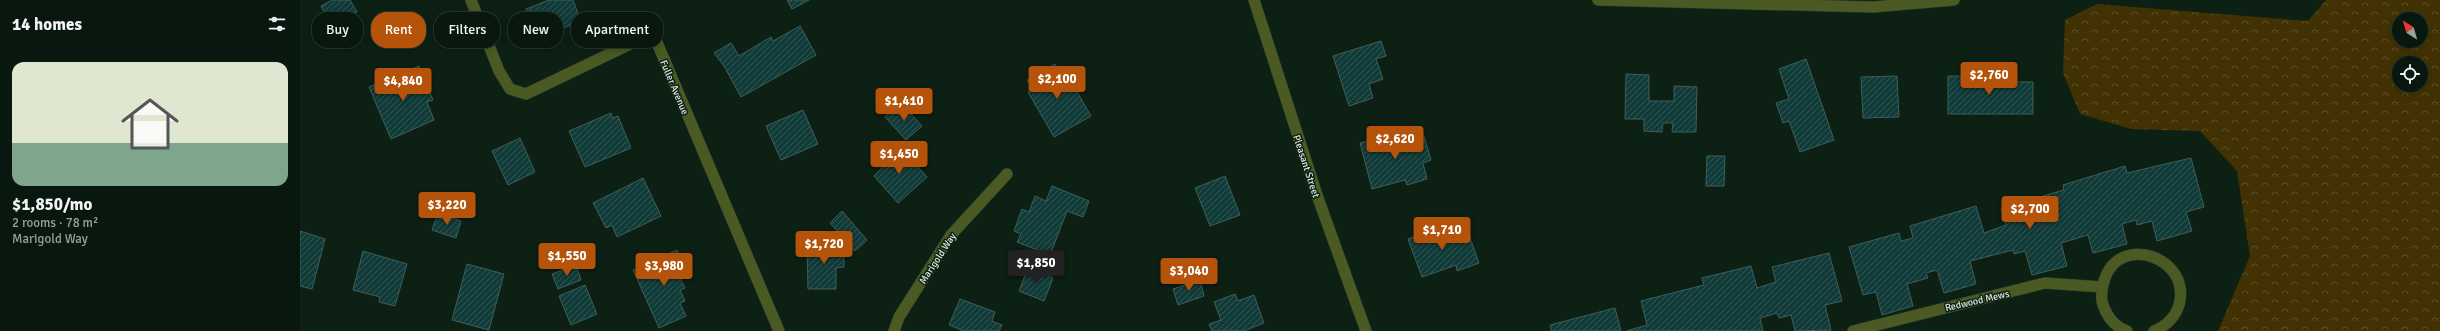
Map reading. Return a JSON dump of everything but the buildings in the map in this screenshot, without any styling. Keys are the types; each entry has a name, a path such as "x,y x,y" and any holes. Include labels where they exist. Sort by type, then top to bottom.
{"street":[{"name":"Fuller Avenue","path":"471,0 499,71 510,89 526,94 653,33 779,331"},
{"name":"Pleasant Street","path":"1254,0 1318,198 1366,331"},
{"path":"1598,0 1873,7 1954,0"},
{"name":"Marigold Way","path":"894,331 899,317 952,234 1007,174"},
{"path":"2127,331 2113,323 2106,313 2101,300 2102,286 2106,275 2114,264 2125,258 2138,254 2162,260 2172,269 2178,280 2181,293 2179,306 2173,318 2163,327 2154,331"},
{"name":"Redwood Mews","path":"1853,331 2045,284 2102,286"}],"green space":[{"path":"2326,0 2440,0 2440,331 2218,331 2250,256 2237,171 2200,131 2131,129 2080,114 2063,73 2065,20 2097,4 2308,21"}]}
